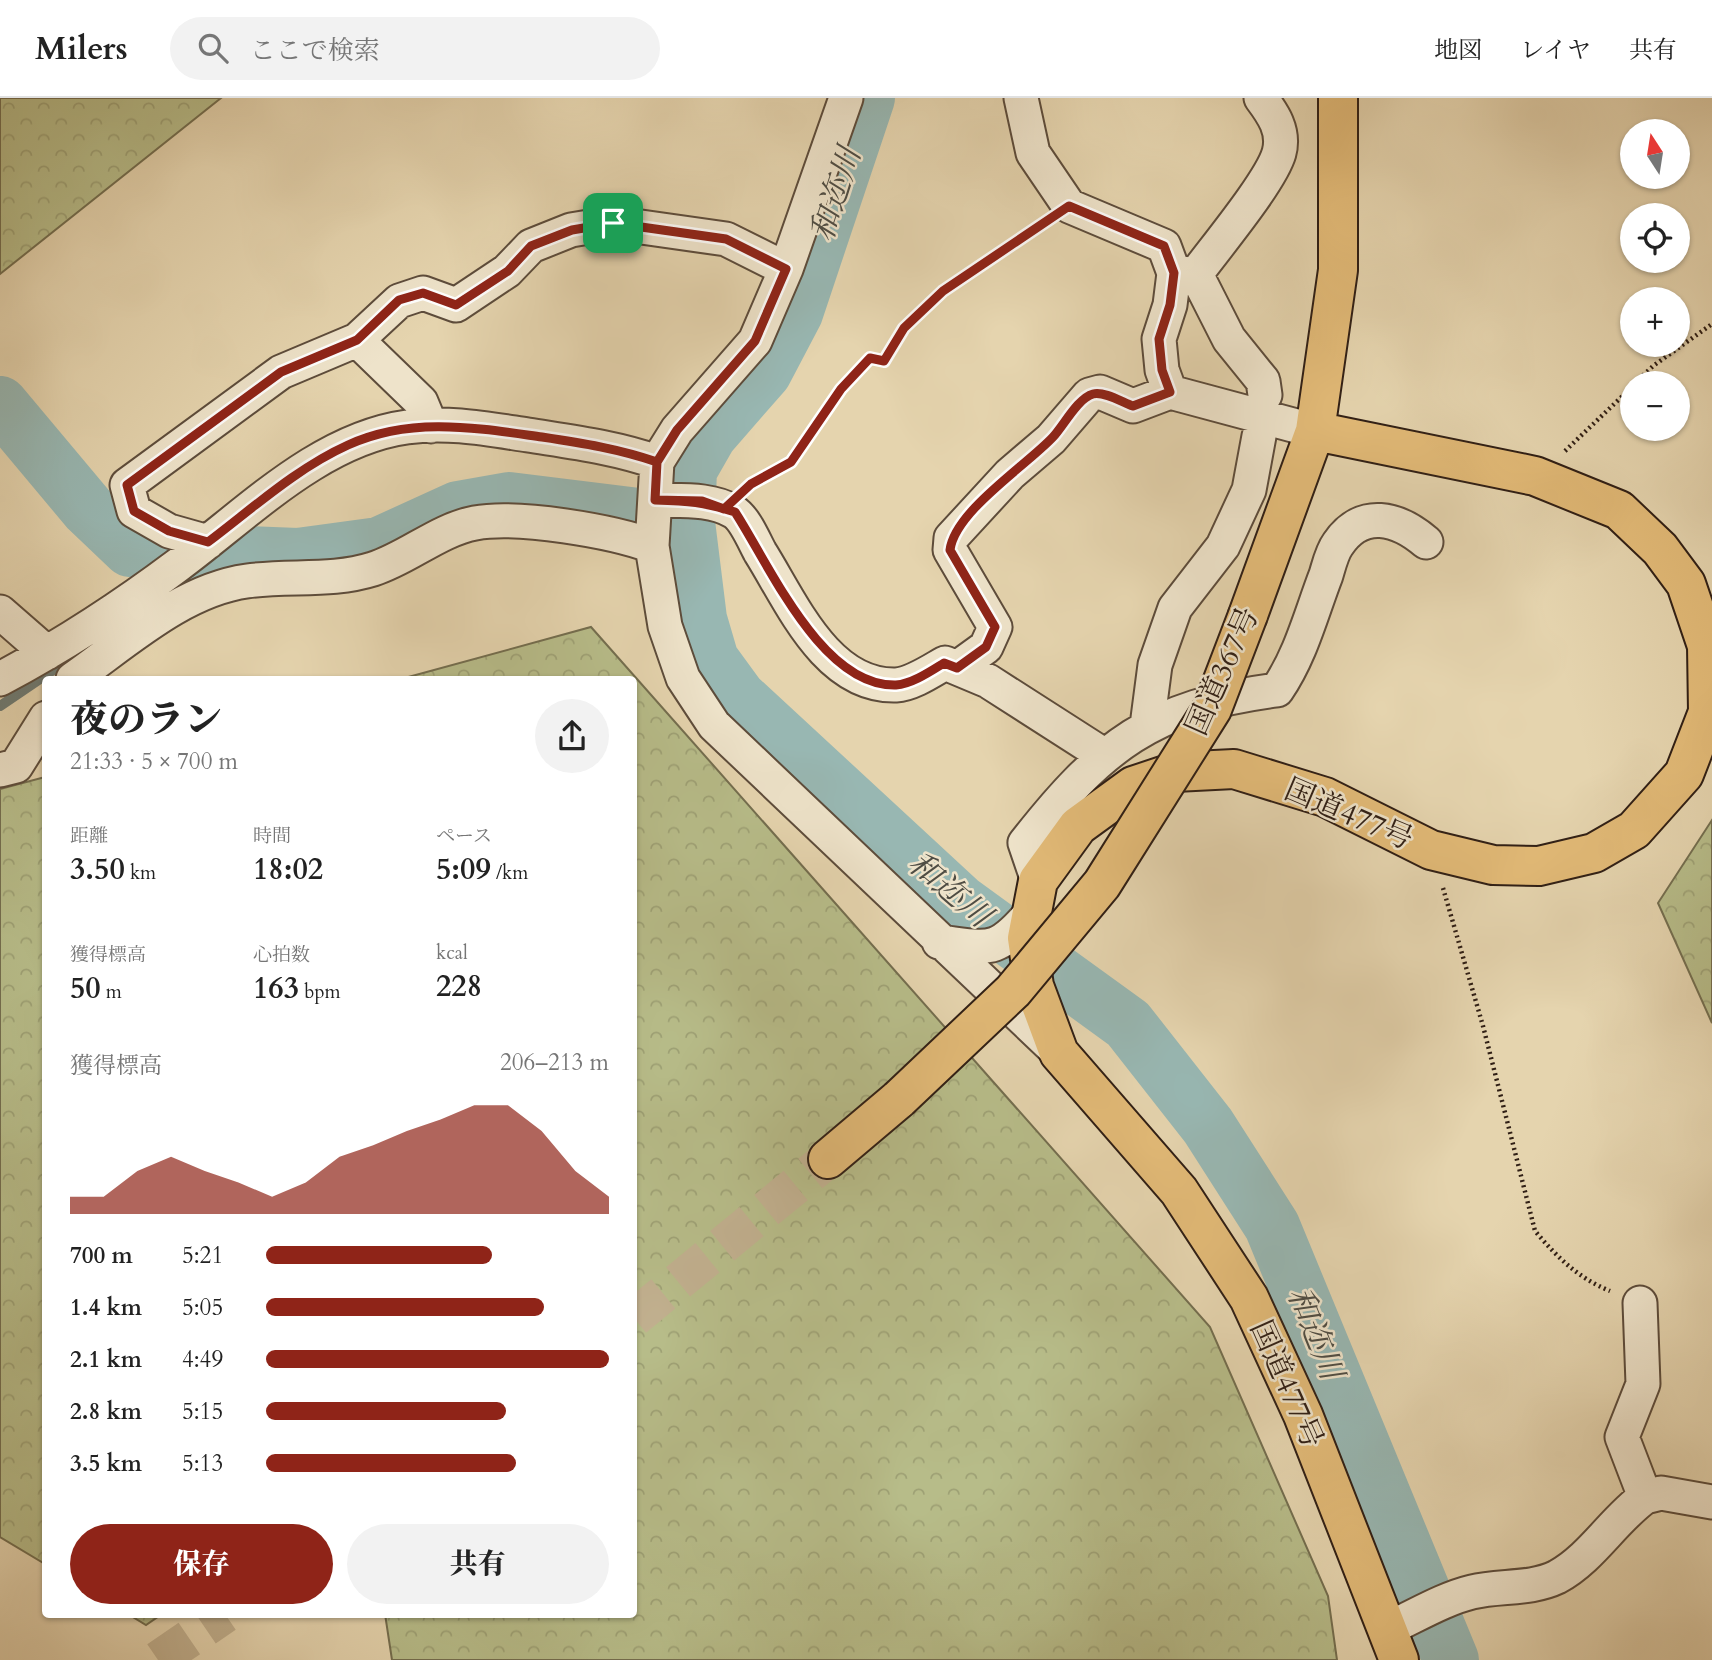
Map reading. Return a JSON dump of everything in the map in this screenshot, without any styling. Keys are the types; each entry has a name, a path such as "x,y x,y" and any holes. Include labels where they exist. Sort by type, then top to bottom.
{"highway":[{"name":"国道367号","path":"828,1159 900,1099 1013,991 1102,884 1212,709 1315,432 1338,271 1338,98"},
{"name":"国道477号","path":"1315,432 1535,476 1619,510 1660,549 1686,584 1707,646 1708,712 1684,774 1634,830 1594,853 1539,866 1493,865 1432,850 1325,797 1234,769 1175,772 1132,786 1078,826 1035,897 1027,938 1034,986 1059,1054 1179,1191 1249,1298 1400,1635"}],"street":[{"path":"846,98 786,269 755,341 677,430 657,462 652,546 665,625 683,678 714,725 1059,1054"},
{"path":"1021,98 1033,153 1069,206 1164,246 1229,339 1264,381 1265,396"},
{"path":"1170,392 1162,370 1159,339 1170,305 1185,273 1263,181 1279,152 1278,123 1261,98"},
{"path":"208,542 169,531 134,511 127,485 281,372 357,340 399,300 423,293 456,305 508,271 531,246 582,228 613,223 726,239 786,269"},
{"path":"357,340 421,402 431,426"},
{"path":"957,668 986,647 995,627 950,550 951,538 1010,474 1051,439 1089,395 1100,392 1133,406 1170,392 1315,432"},
{"path":"0,679 47,653 208,542 299,473 349,444 405,427 473,427 618,449 657,462"},
{"path":"1147,726 1155,665 1175,608 1223,546 1249,490 1259,436"},
{"path":"655,500 702,501 735,512 810,633 826,653 848,670 875,681 897,685 944,663 988,681 1105,756"},
{"path":"939,942 981,947 1007,941 1035,897 1025,843 1079,778 1105,756 1147,726 1175,712 1277,690 1291,669 1337,544 1354,527 1382,518 1409,527 1426,542"},
{"path":"78,676 179,605 211,589 248,581 342,577 365,571 475,523 528,523 611,533 652,546"},
{"path":"0,612 47,653"},
{"path":"0,770 16,766 42,724"},
{"path":"1640,1303 1643,1384 1622,1437 1645,1497"},
{"path":"1400,1635 1468,1593 1534,1586 1558,1576 1592,1548 1627,1510 1645,1497 1661,1493 1712,1502"}],"path":[{"path":"724,509 751,484 791,462 841,389 870,358 884,361 904,328 943,291 1069,206"},
{"path":"1648,371 1712,324"},
{"path":"1535,476 1620,398"},
{"path":"1432,850 1483,1026 1535,1231 1557,1257 1588,1282 1640,1303"}],"green space":[{"path":"0,98 221,98 0,274"},
{"path":"591,627 634,676 412,676"},
{"path":"637,679 1210,1327 1328,1596 1337,1660 392,1660 386,1618 637,1618"},
{"path":"42,778 42,1562 0,1537 0,789"},
{"path":"1712,820 1712,1023 1658,903"},
{"path":"135,1618 156,1618 146,1625"}],"waterway":[{"name":"和迩川","path":"867,98 795,313 764,372 709,435 689,470 687,522 699,619 711,660 738,697 961,903 1128,1024 1208,1126 1272,1226 1451,1660"},
{"path":"0,404 88,509 130,549 298,556 379,545 458,509 509,500 687,522"},
{"path":"180,584 192,575 242,556"},
{"path":"44,676 81,651"},
{"path":"0,706 42,677"}],"tunnel":[{"path":"637,1316 828,1159"},
{"path":"158,1660 219,1618"}],"route":[{"path":"613,223 572,230 531,246 508,271 456,305 423,293 399,300 357,340 281,372 212,424 162,457 127,485 134,511 169,531 208,542 299,473 349,444 405,427 473,427 618,449 657,462 655,500 702,501 724,509 735,512 810,633 826,653 848,670 875,681 897,685 944,663 957,668 986,647 995,627 950,550 951,538 977,507 1051,439 1089,395 1100,392 1133,406 1170,392 1162,370 1159,339 1170,305 1174,273 1164,246 1069,206 943,291 904,328 884,361 870,358 841,389 791,462 751,484 724,509 702,501 655,500 657,462 677,430 724,380 755,341 786,269 726,239 613,223"}]}
